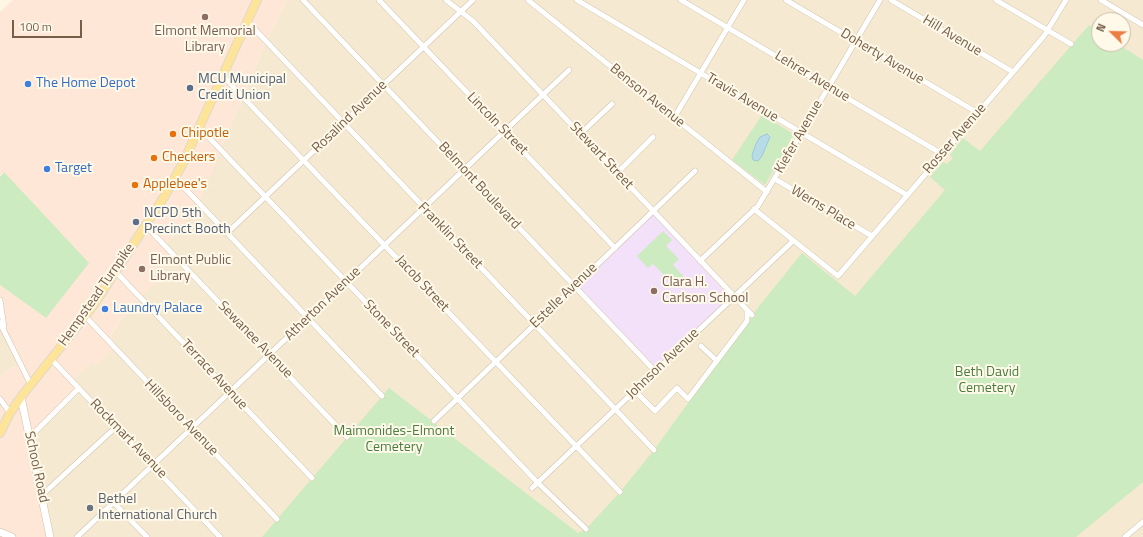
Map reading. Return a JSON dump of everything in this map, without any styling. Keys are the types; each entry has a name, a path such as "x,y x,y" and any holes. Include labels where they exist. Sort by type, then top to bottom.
{"main road":[{"name":"Hempstead Turnpike","path":"0,433 10,413 21,397 85,316 116,272 175,178 257,0"},
{"name":"School Road","path":"21,397 42,495 49,536"},
{"path":"0,532 12,537"}],"street":[{"name":"Belmont Boulevard","path":"303,0 655,371"},
{"name":"Lincoln Street","path":"379,0 615,248"},
{"name":"Stewart Street","path":"446,0 472,20 752,316"},
{"name":"Rosalind Avenue","path":"227,233 473,0"},
{"name":"Benson Avenue","path":"528,0 767,192"},
{"name":"Travis Avenue","path":"577,0 907,195"},
{"name":"Lehrer Avenue","path":"681,0 942,154"},
{"path":"674,118 744,0"},
{"name":"Doherty Avenue","path":"786,0 978,113"},
{"name":"Kiefer Avenue","path":"700,261 754,209 767,192 880,0"},
{"name":"Hill Avenue","path":"891,0 1013,72"},
{"path":"996,0 1071,44"},
{"name":"Rosser Avenue","path":"793,241 838,276 1048,31 1066,0"},
{"path":"1101,0 1143,25"},
{"name":"Franklin Street","path":"247,21 654,450"},
{"name":"Atherton Avenue","path":"77,537 569,70"},
{"name":"Jacob Street","path":"223,76 620,492"},
{"path":"580,134 612,104"},
{"name":"Stone Street","path":"199,126 538,483 586,529"},
{"path":"617,173 653,137"},
{"name":"Estelle Avenue","path":"434,420 695,171"},
{"path":"175,178 382,396"},
{"name":"Werns Place","path":"775,179 872,236"},
{"path":"754,209 793,241"},
{"name":"Sewanee Avenue","path":"146,226 347,437"},
{"name":"Johnson Avenue","path":"532,488 793,241"},
{"name":"Terrace Avenue","path":"116,272 312,478"},
{"path":"0,300 9,342 31,386"},
{"path":"635,391 655,411 677,388 688,399 747,321 747,310"},
{"name":"Hillsboro Avenue","path":"85,316 277,520"},
{"path":"0,323 5,329"},
{"path":"701,346 717,361"},
{"name":"Rockmart Avenue","path":"51,359 220,537"},
{"path":"30,437 79,388"},
{"path":"0,399 10,413"},
{"path":"42,495 116,427"},
{"path":"114,503 147,537"},
{"path":"1125,537 1143,522"}],"shaded area":[{"path":"13,0 287,0 268,38 196,208 165,246 172,253 154,271 160,279 130,308 111,334 114,348 96,365 92,362 72,381 79,388 30,437 52,537 0,537 0,376 19,363 5,329 0,300 0,285 46,318 3,172 0,176 0,12"},
{"path":"287,0 1143,0 1143,537 52,537 30,437 72,381 92,362 96,365 114,348 111,335 130,308 159,279 153,271 171,253 165,246 196,208 268,38"},
{"name":"Clara H. Carlson School","path":"653,214 730,297 655,367 577,286"},
{"path":"0,300 19,363 0,376"}],"green space":[{"name":"Beth David Cemetery","path":"1089,25 1091,26 1091,52 1130,52 1143,60 1143,482 1076,537 262,537 389,388 578,533 586,529 620,492 654,450 752,315 802,253 855,296 945,190 930,177 943,162 947,164 953,158 950,155 963,138 980,151"},
{"path":"762,115 794,134 765,185 732,160"},
{"path":"4,172 89,263 46,318 0,285 0,177"},
{"path":"663,231 672,240 666,246 679,259 673,265 684,277 675,286 653,264 648,268 637,256"}],"water":[{"path":"767,134 770,137 762,156 758,161 753,160 752,155 756,144 760,137"}],"place":[{"name":"Elmont Memorial Library","path":"205,17"},
{"name":"The Home Depot","path":"28,84"},
{"name":"MCU Municipal Credit Union","path":"190,88"},
{"name":"Chipotle","path":"173,134"},
{"name":"Checkers","path":"154,158"},
{"name":"Target","path":"47,169"},
{"name":"Applebee's","path":"135,185"},
{"name":"NCPD 5th Precinct Booth","path":"136,222"},
{"name":"Elmont Public Library","path":"142,269"},
{"name":"Clara H. Carlson School","path":"654,291"},
{"name":"Laundry Palace","path":"105,309"},
{"name":"Bethel International Church","path":"90,508"}],"park label":[{"name":"Maimonides-Elmont Cemetery","path":"394,440"}]}
